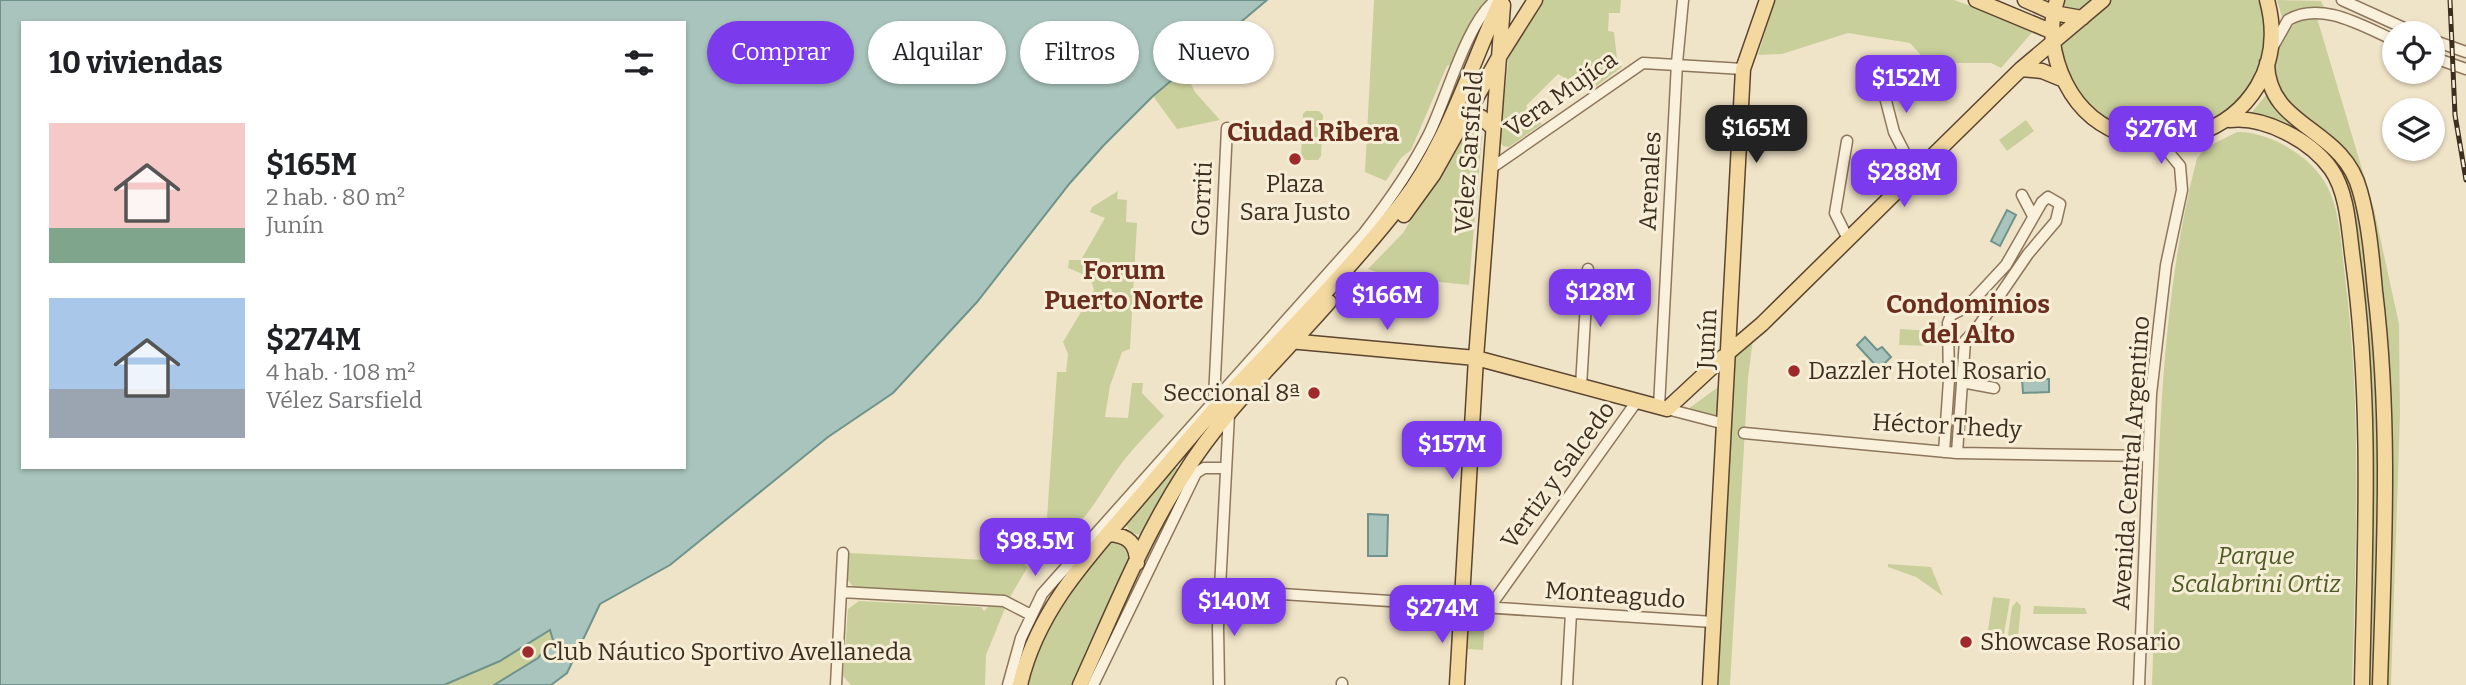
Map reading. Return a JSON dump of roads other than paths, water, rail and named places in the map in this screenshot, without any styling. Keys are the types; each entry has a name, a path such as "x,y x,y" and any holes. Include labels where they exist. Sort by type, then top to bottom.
{"main road":[{"path":"1080,685 1137,563 1185,472 1281,341 1403,201 1441,135 1503,0"},
{"name":"Vélez Sarsfield","path":"1457,685 1476,358 1503,0"},
{"path":"1020,685 1034,640 1083,554 1108,534 1222,402 1412,206 1535,0"},
{"name":"Junín","path":"1710,685 1743,69 1767,0"},
{"path":"1976,0 2053,37"},
{"path":"2025,0 2056,6 2082,18"},
{"path":"1281,341 1476,358 1663,408 1726,355 1848,240 2053,37 2103,0"},
{"path":"2267,0 2272,31 2269,57 2272,93 2285,110 2334,145 2349,163 2360,190 2379,323 2383,397 2380,685"},
{"path":"2056,6 2053,37 2064,80 2078,101 2096,119 2118,132 2144,140 2188,138 2230,120 2254,119 2291,137 2331,169 2341,191 2362,327 2365,405 2362,685"},
{"path":"2230,120 2257,87 2269,57"},
{"path":"2021,69 2042,71 2064,80"},
{"path":"1464,120 1481,117 1493,128"},
{"path":"1108,534 1120,534 1131,541 1137,551 1137,563"},
{"path":"1029,619 1034,640"}],"street":[{"path":"1008,685 1029,619 1042,594 1083,554 1214,399 1281,341 1396,192 1430,132 1474,28 1496,0"},
{"name":"Arenales","path":"1663,408 1676,63 1683,0"},
{"path":"2342,0 2388,21"},
{"path":"2269,57 2288,20 2308,13 2328,14 2382,35"},
{"path":"2445,45 2466,52"},
{"path":"2445,62 2466,69"},
{"name":"Vera Mujíca","path":"1490,169 1643,63 1743,69"},
{"path":"1877,66 1894,132 1915,173"},
{"name":"Gorriti","path":"1214,399 1227,128"},
{"name":"Avenida Central Argentino","path":"2139,685 2148,456 2160,312 2182,184 2180,166 2173,156 2166,149 2144,140"},
{"path":"1847,141 1835,213 1848,240"},
{"path":"2022,195 2033,216"},
{"path":"1944,452 1950,348 1946,329 1951,316 1967,307 2006,265 2033,216 2048,197 2060,204 2056,221 2028,254 1963,347 1957,453"},
{"path":"1581,386 1588,270"},
{"path":"1950,348 1959,344 1963,347"},
{"path":"1962,382 1994,388"},
{"name":"Vertiz y Salcedo","path":"1489,608 1637,401"},
{"path":"1663,408 1725,424"},
{"path":"1219,685 1220,590 1229,414"},
{"name":"Héctor Thedy","path":"1744,433 1957,453 2148,456"},
{"path":"1093,685 1196,473 1204,468 1226,468"},
{"path":"836,685 843,552"},
{"name":"Monteagudo","path":"1220,590 1713,622"},
{"path":"841,592 1004,601 1029,619"},
{"path":"1567,685 1571,613"}],"water":[{"path":"0,0 1267,0 1242,21 1153,21 1153,84 1167,84 1103,146 1070,183 977,302 893,393 828,437 670,565 600,604 567,673 551,685 494,685 538,658 553,640 550,630 500,661 444,685 0,685"},
{"path":"2007,210 2016,215 2000,246 1991,241"},
{"path":"1865,337 1877,350 1882,347 1891,357 1879,369 1857,345"},
{"path":"2022,379 2049,379 2049,392 2023,393"},
{"path":"1368,514 1388,515 1387,556 1368,556"}],"railway":[{"path":"2450,0 2455,115 2466,180"}],"place":[{"name":"Plaza Sara Justo","path":"1295,159"},
{"name":"Dazzler Hotel Rosario","path":"1794,371"},
{"name":"Seccional 8ª","path":"1314,393"},
{"name":"Showcase Rosario","path":"1966,642"},
{"name":"Club Náutico Sportivo Avellaneda","path":"528,652"}],"district":[{"name":"Ciudad Ribera","path":"1313,132"},
{"name":"Forum Puerto Norte","path":"1124,285"},
{"name":"Condominios del Alto","path":"1968,319"}],"park label":[{"name":"Parque Scalabrini Ortiz","path":"2256,570"}]}
